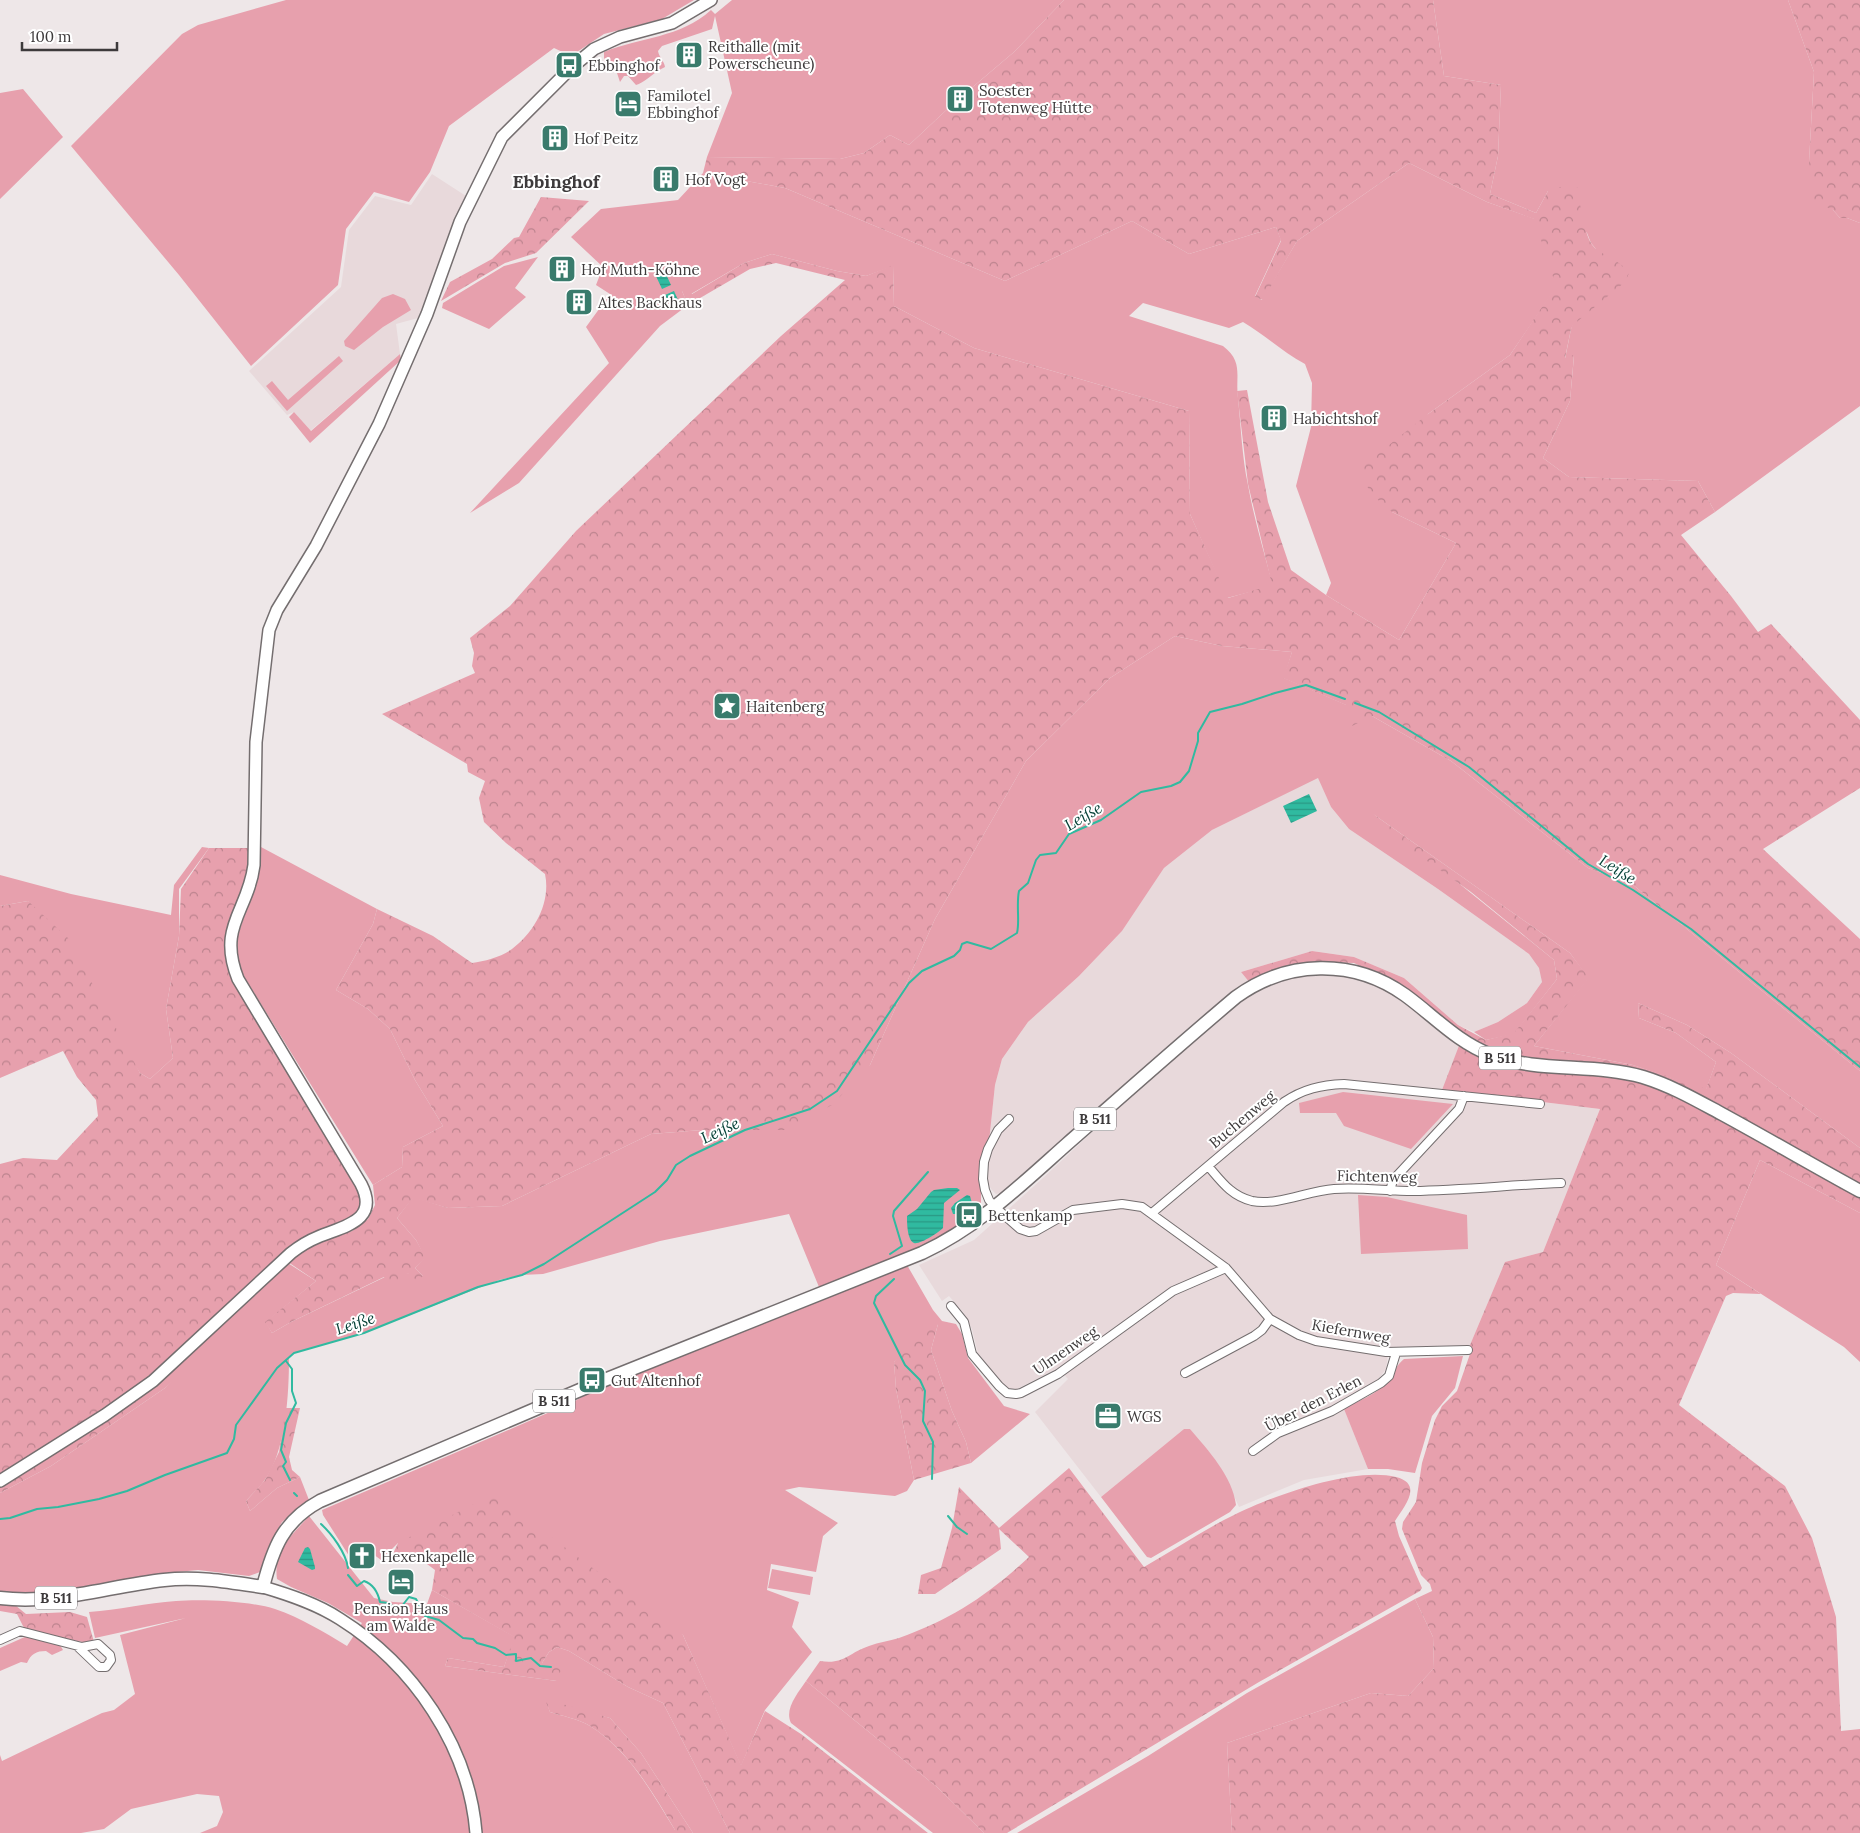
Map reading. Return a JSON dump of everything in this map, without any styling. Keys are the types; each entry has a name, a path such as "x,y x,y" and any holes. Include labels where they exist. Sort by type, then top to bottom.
{"main road":[{"name":"B 511","path":"0,1598 28,1600 63,1598 166,1580 195,1579 263,1587 273,1553 282,1536 294,1519 312,1506 534,1409 922,1253 956,1236 994,1207 1236,997 1256,984 1274,976 1316,968 1350,971 1382,982 1407,996 1455,1036 1494,1056 1531,1064 1642,1077 1674,1088 1860,1191"}],"street":[{"path":"0,1481 146,1387 289,1254 310,1240 353,1223 365,1209 366,1198 361,1184 238,979 230,951 232,932 252,880 254,865 256,742 269,630 278,610 316,546 392,397 427,314 460,222 502,137 571,68 594,49 620,37 672,23 711,0"},
{"name":"Buchenweg","path":"1152,1212 1284,1102 1300,1092 1313,1088 1344,1084 1540,1104"},
{"path":"1390,1191 1394,1180 1459,1109 1464,1096"},
{"path":"1009,1119 994,1137 984,1162 983,1174 985,1190 994,1207 1017,1228 1029,1232 1040,1230 1064,1213 1078,1209 1122,1204 1142,1207 1152,1212"},
{"name":"Fichtenweg","path":"1208,1166 1224,1185 1235,1194 1245,1199 1259,1202 1343,1188 1390,1191 1561,1183"},
{"name":"Kiefernweg","path":"1152,1212 1226,1268 1270,1319 1307,1338 1351,1347 1396,1353 1468,1350"},
{"name":"Ulmenweg","path":"951,1306 964,1322 972,1354 1004,1391 1016,1394 1029,1390 1058,1374 1178,1288 1226,1268"},
{"path":"1185,1373 1254,1336 1262,1330 1270,1319"},
{"name":"Über den Erlen","path":"1254,1451 1278,1433 1332,1411 1381,1383 1389,1376 1396,1353"},
{"path":"263,1587 283,1592 321,1608 340,1619 390,1657 415,1685 435,1713 451,1744 468,1792 476,1833"},
{"path":"0,1640 20,1631 78,1647"}],"shaded area":[{"path":"432,174 466,196 418,318 396,324 400,354 310,431 294,412 287,415 249,371 341,287 349,230 375,196 411,205"},
{"path":"664,270 671,285 662,289 655,274"},
{"path":"674,291 679,302 671,306 665,295"},
{"path":"1318,777 1331,807 1349,829 1529,954 1540,968 1542,982 1527,1003 1498,1022 1474,1032 1458,1025 1404,978 1354,957 1312,951 1241,972 1250,983 1004,1192 996,1194 987,1181 986,1170 995,1085 1002,1059 1028,1022 1079,976 1122,931 1164,868 1212,830"},
{"path":"1309,794 1317,811 1291,823 1283,806"},
{"path":"1332,971 1365,978 1395,992 1460,1043 1443,1090 1600,1109 1543,1252 1505,1262 1470,1345 1415,1350 1389,1348 1386,1369 1376,1382 1341,1401 1368,1469 1304,1480 1239,1507 1224,1474 1190,1429 1184,1429 1101,1497 1035,1412 1068,1379 1058,1368 1017,1389 1008,1389 978,1354 972,1329 963,1312 949,1296 942,1301 919,1265 974,1240 1207,1025 1255,987 1294,973"},
{"path":"948,1188 960,1190 944,1203 943,1228 925,1240 914,1243 909,1235 907,1216 917,1209 931,1192"},
{"path":"967,1195 970,1196 972,1203 956,1214 953,1214 951,1208"},
{"path":"308,1547 315,1567 312,1570 298,1562 305,1548"}],"green space":[{"path":"286,0 694,0 662,19 604,34 571,56 554,48 449,126 430,172 409,202 374,192 346,229 338,285 251,366 179,275 71,146 182,34 198,25"},
{"path":"732,0 1064,0 1014,52 955,102 909,145 890,135 864,153 840,159 707,157 732,93 715,16 712,29 662,46 658,51 665,67 639,84 636,85 628,76 624,76 620,82 614,64 604,64 604,52 673,32 699,19 711,10 715,14"},
{"path":"1064,0 1433,0 1444,76 1501,85 1498,156 1490,194 1536,213 1548,191 1576,182 1585,227 1591,243 1595,248 1622,265 1629,273 1625,282 1573,325 1571,329 1565,358 1574,355 1570,401 1543,458 1569,477 1698,481 1715,512 1681,535 1758,632 1771,624 1860,720 1860,788 1763,849 1860,939 1860,1071 1632,884 1588,868 1451,761 1372,716 1352,726 1346,705 1283,678 1292,652 1222,646 1175,636 1110,678 1026,761 935,919 870,1065 832,1105 784,1130 702,1130 651,1134 502,1206 448,1208 413,1198 397,1218 416,1240 426,1258 415,1268 423,1276 417,1281 408,1273 391,1285 384,1277 272,1333 265,1322 316,1281 285,1260 305,1246 352,1231 368,1219 375,1205 373,1185 402,1167 403,1147 443,1126 415,1080 390,1029 368,1009 336,990 373,924 377,909 433,936 472,963 503,954 520,942 528,934 539,916 546,895 545,874 506,843 484,822 479,798 485,781 468,772 467,764 382,714 475,673 472,666 474,653 470,638 510,606 576,531 781,336 845,280 776,263 750,269 688,305 682,291 687,288 692,294 744,263 772,254 837,271 866,276 893,265 894,306 974,348 1189,411 1190,514 1228,598 1272,585 1248,484 1237,391 1247,390 1268,502 1291,570 1326,595 1399,640 1456,543 1392,512 1370,493 1360,468 1428,414 1510,355 1556,286 1534,219 1487,202 1409,163 1297,241 1263,300 1255,297 1281,241 1276,227 1189,254 1132,221 1005,281 785,188 703,173 707,157 840,159 864,153 890,135 909,145 955,102 1014,52"},
{"path":"1433,0 1788,0 1814,72 1809,162 1833,210 1840,218 1847,218 1860,223 1860,406 1715,512 1698,481 1569,477 1543,458 1570,401 1574,356 1565,359 1571,329 1596,249 1587,233 1548,191 1536,213 1490,194 1498,156 1501,85 1444,76"},
{"path":"1788,0 1860,0 1860,223 1847,218 1840,218 1833,210 1813,201 1809,162 1814,72"},
{"path":"23,89 63,137 0,199 0,93"},
{"path":"1409,163 1487,202 1535,219 1557,286 1510,355 1428,414 1392,512 1456,543 1399,640 1326,595 1331,583 1296,486 1311,427 1312,383 1305,364 1243,322 1229,328 1143,303 1129,316 1223,346 1234,358 1237,370 1243,453 1250,498 1273,586 1227,598 1190,514 1189,411 974,348 894,306 893,266 866,276 837,271 772,254 744,263 691,294 682,291 688,305 660,326 519,483 470,513 609,363 586,327 610,294 596,285 603,267 571,237 601,209 678,200 703,173 785,188 1005,281 1132,221 1189,254 1276,227 1281,240 1255,296 1262,300 1297,241"},
{"path":"541,197 589,201 536,253 505,263 441,301 450,282 492,259 514,238 519,237"},
{"path":"538,257 515,288 526,297 489,329 442,308 443,303 504,266"},
{"path":"393,294 405,299 411,310 383,327 354,350 345,346 344,341 382,298"},
{"path":"400,354 401,360 310,443 289,417 294,412 311,431"},
{"path":"339,356 343,361 287,411 266,386 272,381 288,400"},
{"path":"1175,636 1222,646 1292,652 1284,678 1372,716 1451,761 1588,868 1632,884 1860,1071 1860,1148 1731,1053 1687,1025 1638,1003 1639,1018 1676,1033 1716,1062 1706,1090 1633,1065 1534,1046 1588,978 1570,953 1373,814 1554,960 1557,979 1514,1034 1486,1040 1474,1032 1498,1022 1527,1003 1542,982 1539,968 1529,954 1349,829 1331,807 1318,778 1212,830 1164,868 1122,931 1079,976 1028,1022 1002,1059 995,1085 986,1170 981,1170 981,1207 936,1241 819,1287 789,1214 660,1241 543,1274 522,1275 499,1280 364,1333 294,1353 289,1358 287,1405 282,1439 271,1469 264,1481 246,1501 250,1511 277,1488 300,1477 309,1500 282,1522 268,1548 260,1572 249,1576 198,1570 125,1579 62,1593 27,1595 0,1592 0,1493 51,1466 165,1388 280,1258 316,1281 266,1322 272,1333 385,1277 408,1273 423,1276 415,1268 425,1258 416,1240 397,1218 413,1197 448,1208 502,1206 651,1134 702,1130 870,1065 935,919 1026,761 1110,678"},
{"path":"1373,814 1570,953 1589,978 1534,1046 1633,1065 1706,1089 1716,1062 1676,1033 1639,1018 1638,1003 1687,1025 1731,1053 1860,1148 1860,1213 1760,1160 1716,1265 1761,1294 1733,1293 1726,1296 1679,1405 1785,1486 1812,1538 1836,1617 1841,1731 1860,1729 1860,1833 1232,1833 1227,1743 1371,1693 1408,1696 1434,1668 1433,1637 1415,1599 1432,1591 1430,1584 1421,1575 1402,1529 1403,1522 1416,1502 1422,1463 1435,1420 1442,1406 1457,1391 1470,1354 1470,1345 1505,1262 1543,1252 1600,1109 1442,1090 1460,1043 1399,984 1354,963 1319,962 1277,970 1250,983 1241,972 1312,951 1354,957 1404,978 1458,1025 1486,1040 1514,1033 1557,979 1554,960 1471,892 1369,820"},
{"path":"202,847 209,848 179,889 179,936 166,1009 173,1058 150,1079 140,1073 28,901 0,906 0,875 71,894 171,915 174,885"},
{"path":"261,847 377,909 373,924 336,990 368,1009 390,1029 415,1080 443,1126 403,1147 402,1167 373,1185 243,975 237,957 236,941 258,875"},
{"path":"209,848 255,848 251,879 226,935 229,974 361,1186 362,1211 280,1258 286,1273 165,1388 51,1466 0,1493 0,1164 23,1158 57,1160 98,1116 96,1100 77,1077 63,1051 0,1078 0,906 28,901 68,938 140,1073 150,1079 173,1058 166,1009 179,936 181,889"},
{"path":"1343,1092 1453,1104 1411,1149 1344,1126 1336,1113 1300,1113 1299,1103"},
{"path":"1760,1160 1860,1213 1860,1362 1844,1347 1716,1265"},
{"path":"1358,1195 1387,1197 1467,1215 1468,1249 1361,1254"},
{"path":"907,1265 933,1310 942,1321 956,1324 962,1334 968,1358 1004,1406 1030,1414 971,1463 966,1442 952,1411 931,1350 938,1324 894,1362 896,1389 914,1480 907,1491 895,1496 799,1487 785,1490 838,1523 823,1536 816,1572 771,1564 767,1590 799,1602 792,1627 812,1652 765,1710 741,1766 683,1635 398,1543 381,1560 373,1554 371,1556 360,1551 351,1559 323,1515 322,1510 573,1402 605,1385"},
{"path":"932,1316 938,1324 931,1350 952,1411 966,1442 971,1463 914,1480 896,1389 894,1362"},
{"path":"1463,1356 1455,1388 1432,1416 1415,1473 1388,1469 1368,1469 1344,1409 1384,1386 1404,1359"},
{"path":"286,1408 300,1408 289,1457 292,1470 300,1477 277,1488 250,1511 246,1501 265,1480 279,1452"},
{"path":"1184,1429 1190,1429 1219,1464 1230,1484 1236,1505 1230,1512 1151,1558 1147,1557 1101,1497"},
{"path":"1069,1468 1144,1567 1222,1521 1250,1507 1291,1492 1336,1479 1379,1475 1396,1477 1404,1480 1409,1485 1410,1490 1407,1503 1395,1521 1399,1536 1422,1588 1420,1591 1259,1682 1007,1833 984,1833 937,1787 806,1681 820,1661 841,1660 876,1643 899,1638 918,1631 953,1614 999,1583 1029,1557 999,1529 1001,1549 935,1594 918,1594 921,1575 941,1568 952,1528 959,1487 999,1528"},
{"path":"493,1494 683,1635 741,1765 765,1711 801,1734 928,1833 730,1833 663,1703 628,1687 569,1651 557,1647 549,1652 542,1663 562,1667 557,1681 445,1666 448,1658 504,1667 514,1637 432,1590 435,1570 411,1552 392,1556 398,1543"},
{"path":"309,1516 374,1598 393,1602 427,1604 432,1590 515,1637 504,1667 448,1658 445,1666 557,1681 542,1663 549,1652 557,1647 569,1651 628,1687 663,1703 730,1833 693,1833 641,1753 610,1718 547,1703 550,1712 590,1726 616,1747 648,1787 675,1830 675,1833 200,1833 217,1826 223,1812 219,1796 197,1794 131,1809 104,1829 81,1833 0,1833 0,1755 2,1761 102,1713 114,1710 135,1694 120,1635 186,1618 95,1638 89,1612 187,1600 252,1604 275,1609 294,1617 347,1646 362,1623 328,1603 277,1579 278,1560 285,1544"},
{"path":"772,1569 813,1577 810,1595 768,1588"},
{"path":"1415,1599 1433,1637 1434,1668 1408,1696 1371,1693 1227,1743 1232,1833 1017,1833 1148,1756 1247,1693"},
{"path":"0,1603 15,1605 26,1614 70,1612 87,1617 94,1642 83,1642 29,1633 17,1614 0,1611"},
{"path":"27,1636 60,1645 63,1650 52,1655 46,1651 37,1652 30,1657 27,1663 21,1662 0,1671 0,1648"},
{"path":"806,1681 937,1787 984,1833 933,1833 791,1723 789,1712 796,1696"},
{"path":"546,1702 566,1705 610,1718 641,1753 693,1833 675,1833 667,1816 628,1759 604,1736 581,1721 550,1712"}],"waterway":[{"name":"Leiße","path":"0,1519 10,1518 37,1509 99,1499 127,1491 227,1453 234,1439 236,1425 277,1368 294,1353 364,1333 478,1287 522,1275 544,1264 655,1192 667,1180 676,1165 690,1156 745,1130 810,1109 837,1091 909,983 922,971 954,956 960,950 962,944 967,942 991,949 1017,933 1019,891 1028,883 1036,860 1040,855 1056,853 1069,834 1101,820 1141,792 1171,786 1180,782 1189,771 1198,741 1198,733 1210,712 1306,685 1345,699"},
{"name":"Leiße","path":"1355,703 1379,712 1469,767 1588,864 1633,890 1691,929 1860,1067"},
{"path":"890,1254 902,1246 893,1216 894,1211 928,1172"},
{"path":"894,1279 876,1296 874,1303 905,1365 920,1380 925,1391 923,1421 933,1442 932,1479"},
{"path":"286,1361 292,1369 292,1391 296,1403 286,1423 281,1450 286,1462 283,1466 290,1480"},
{"path":"294,1493 297,1496"},
{"path":"948,1516 957,1527 967,1534"},
{"path":"321,1524 338,1544 348,1568"},
{"path":"348,1575 357,1586 364,1581 370,1584 380,1602 389,1603 398,1611 409,1597 416,1599 425,1616 439,1620 463,1638 473,1639 477,1643 495,1648 506,1655 516,1654 516,1661 531,1658 540,1666 551,1667"}],"place":[{"name":"Reithalle (mit Powerscheune)","path":"689,55"},
{"name":"Ebbinghof","path":"569,65"},
{"name":"Soester Totenweg Hütte","path":"960,99"},
{"name":"Familotel Ebbinghof","path":"628,104"},
{"name":"Hof Peitz","path":"555,138"},
{"name":"Hof Vogt","path":"666,179"},
{"name":"Hof Muth-Köhne","path":"562,269"},
{"name":"Altes Backhaus","path":"579,302"},
{"name":"Habichtshof","path":"1274,418"},
{"name":"Haitenberg","path":"727,706"},
{"name":"Bettenkamp","path":"969,1215"},
{"name":"Gut Altenhof","path":"592,1380"},
{"name":"WGS","path":"1108,1416"},
{"name":"Hexenkapelle","path":"362,1556"},
{"name":"Pension Haus am Walde","path":"401,1582"}],"district":[{"name":"Ebbinghof","path":"556,181"}]}
